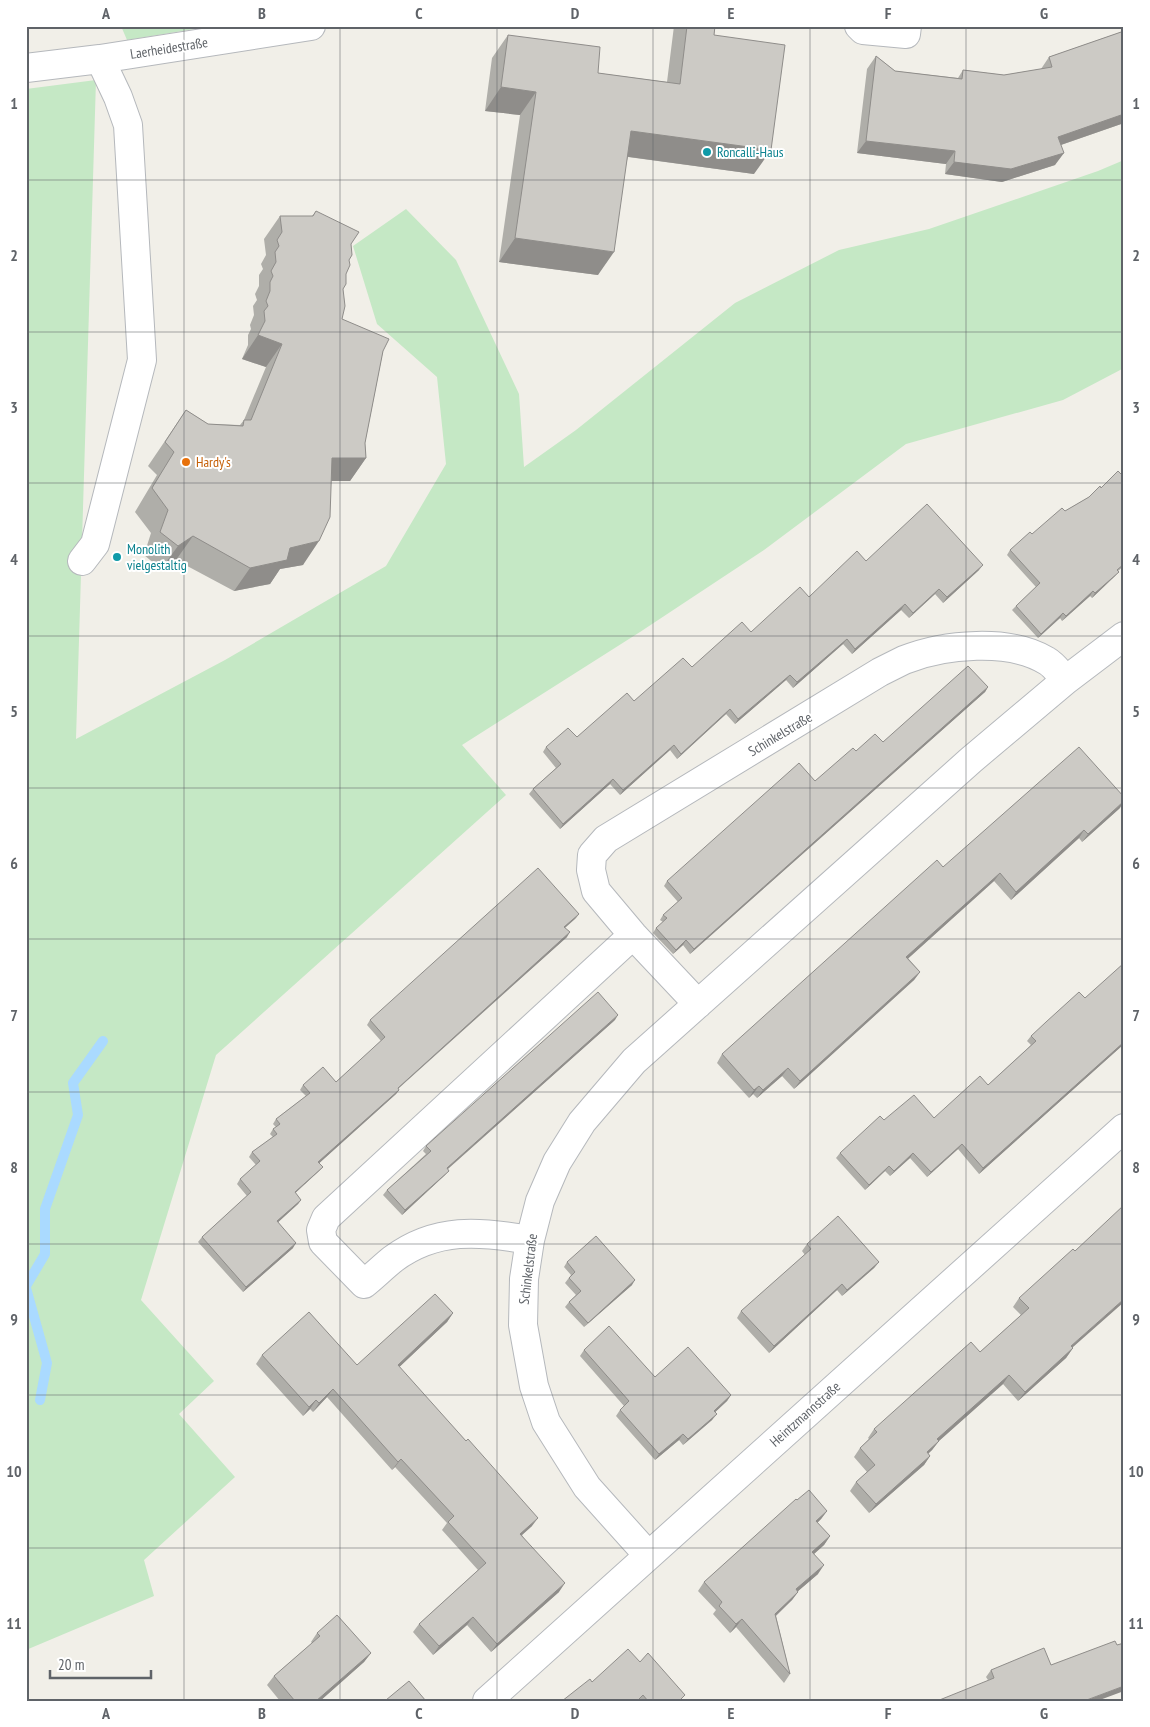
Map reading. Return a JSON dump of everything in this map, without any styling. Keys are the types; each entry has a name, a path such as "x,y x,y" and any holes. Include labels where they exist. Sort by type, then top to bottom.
{"street":[{"name":"Laerheidestraße","path":"26,68 100,59 311,26"},
{"path":"860,26 863,30 906,34 907,26"},
{"path":"82,561 95,544 142,360 128,125 118,97 100,59"},
{"name":"Schinkelstraße","path":"648,1555 587,1487 546,1422 534,1386 523,1325 524,1279 530,1240 540,1200 557,1162 582,1122 634,1061 971,760 1066,680 1124,636"},
{"name":"Schinkelstraße","path":"698,1004 633,935 596,891 591,870 592,855 606,839 880,672 906,660 958,647 983,646 1020,650 1035,654 1049,662 1066,680"},
{"path":"530,1240 495,1233 474,1232 444,1236 420,1244 394,1258 364,1284 323,1242 321,1230 326,1218 633,935"},
{"name":"Heintzmannstraße","path":"487,1701 1124,1128"}],"green space":[{"path":"121,26 213,26 127,40"},
{"path":"96,80 76,739 225,660 386,566 446,464 437,377 377,324 353,246 406,209 456,260 519,394 524,467 576,430 735,303 839,250 929,229 1098,171 1124,160 1124,368 1063,400 906,444 764,550 640,632 462,745 506,795 216,1055 141,1300 214,1381 179,1414 235,1477 144,1560 154,1596 26,1650 26,89"}],"building":[{"name":"Roncalli-Haus","path":"687,26 715,26 714,35 785,45 771,150 631,131 614,252 515,238 536,92 501,87 508,35 600,47 598,73 680,84"},
{"path":"1124,31 1124,114 1058,137 1064,153 1011,169 954,162 955,151 866,141 876,56 895,71 962,79 963,70 1004,75 1052,67 1049,57"},
{"path":"316,211 359,232 351,244 352,255 346,274 346,284 343,289 345,306 342,319 389,339 383,351 365,443 366,458 332,458 330,517 319,541 290,548 287,560 250,568 193,536 178,546 160,532 168,510 152,488 174,452 165,442 186,410 208,424 243,426 244,420 251,420 282,344 258,335 265,321 264,311 268,306 266,301 273,276 271,271 276,262 275,252 279,246 277,240 282,232 280,216 313,216"},
{"path":"1118,471 1124,477 1124,564 1117,570 1119,572 1095,593 1093,591 1066,616 1063,613 1041,634 1016,606 1040,583 1010,550 1062,508 1065,511 1089,497"},
{"path":"927,504 983,565 947,597 939,589 913,613 905,604 855,649 847,639 797,682 790,675 738,719 730,709 681,754 674,745 623,790 613,779 563,824 533,789 561,764 546,747 568,728 577,737 627,693 634,701 683,658 692,667 742,622 751,632 800,587 809,597 857,551 866,561"},
{"path":"968,666 988,687 694,949 686,940 676,950 656,928 667,918 663,915 682,898 667,881 799,763 815,781 853,748 856,751 875,734 883,742"},
{"path":"1079,747 1124,797 1124,801 1088,834 1084,830 1016,892 1000,873 906,957 920,972 800,1081 788,1068 763,1090 759,1086 754,1090 722,1054 937,860 943,867"},
{"path":"538,868 579,914 564,927 570,932 318,1162 323,1167 295,1192 301,1200 277,1221 296,1243 246,1287 202,1237 251,1192 240,1179 260,1161 252,1152 277,1134 273,1129 280,1124 276,1119 310,1093 303,1085 323,1067 336,1082 385,1037 370,1020"},
{"path":"1124,963 1124,1042 983,1168 962,1144 931,1172 913,1153 894,1171 889,1166 869,1185 840,1153 880,1116 884,1120 914,1095 934,1118 980,1076 988,1085 1036,1041 1031,1036 1079,992 1085,998"},
{"path":"598,992 618,1015 447,1168 449,1171 405,1210 387,1190 431,1151 426,1146"},
{"path":"1124,1205 1124,1299 1071,1346 1073,1348 1025,1392 1009,1375 937,1439 939,1441 927,1452 930,1456 876,1504 856,1482 875,1465 860,1448 877,1432 874,1429 971,1342 980,1352 1029,1308 1019,1298 1073,1249 1075,1251"},
{"path":"838,1216 879,1262 847,1290 842,1284 774,1346 741,1311 811,1249 807,1244"},
{"path":"596,1236 635,1280 588,1323 569,1302 581,1291 569,1278 575,1272 567,1262"},
{"path":"435,1294 453,1313 398,1365 466,1441 468,1439 538,1518 520,1534 565,1583 497,1644 473,1617 439,1646 419,1624 486,1563 448,1522 454,1516 401,1459 398,1462 333,1389 319,1403 316,1400 309,1407 262,1355 309,1312 357,1365"},
{"path":"609,1326 655,1377 688,1347 731,1395 714,1411 717,1414 688,1439 683,1434 659,1454 620,1410 629,1401 584,1350"},
{"path":"809,1490 827,1511 816,1521 830,1536 812,1552 824,1565 796,1589 798,1592 775,1614 790,1674 742,1619 736,1624 719,1606 722,1602 704,1582 796,1499"},
{"path":"337,1615 371,1653 316,1701 295,1701 274,1676 320,1636 317,1633"},
{"path":"1115,1641 1117,1645 1124,1643 1124,1686 1084,1701 937,1701 994,1678 991,1670 1044,1648 1051,1665"},
{"path":"628,1649 640,1662 648,1653 685,1695 679,1701 648,1701 643,1695 637,1701 562,1701 590,1679 592,1682"},
{"path":"409,1681 426,1701 386,1701 386,1700"}],"waterway":[{"path":"26,1286 45,1254 45,1209 78,1115 73,1083 103,1041"},
{"path":"26,1288 47,1363 40,1400"}],"place":[{"name":"Roncalli-Haus","path":"707,152"},
{"name":"Hardy's","path":"186,462"},
{"name":"Monolith vielgestaltig","path":"117,557"}]}
